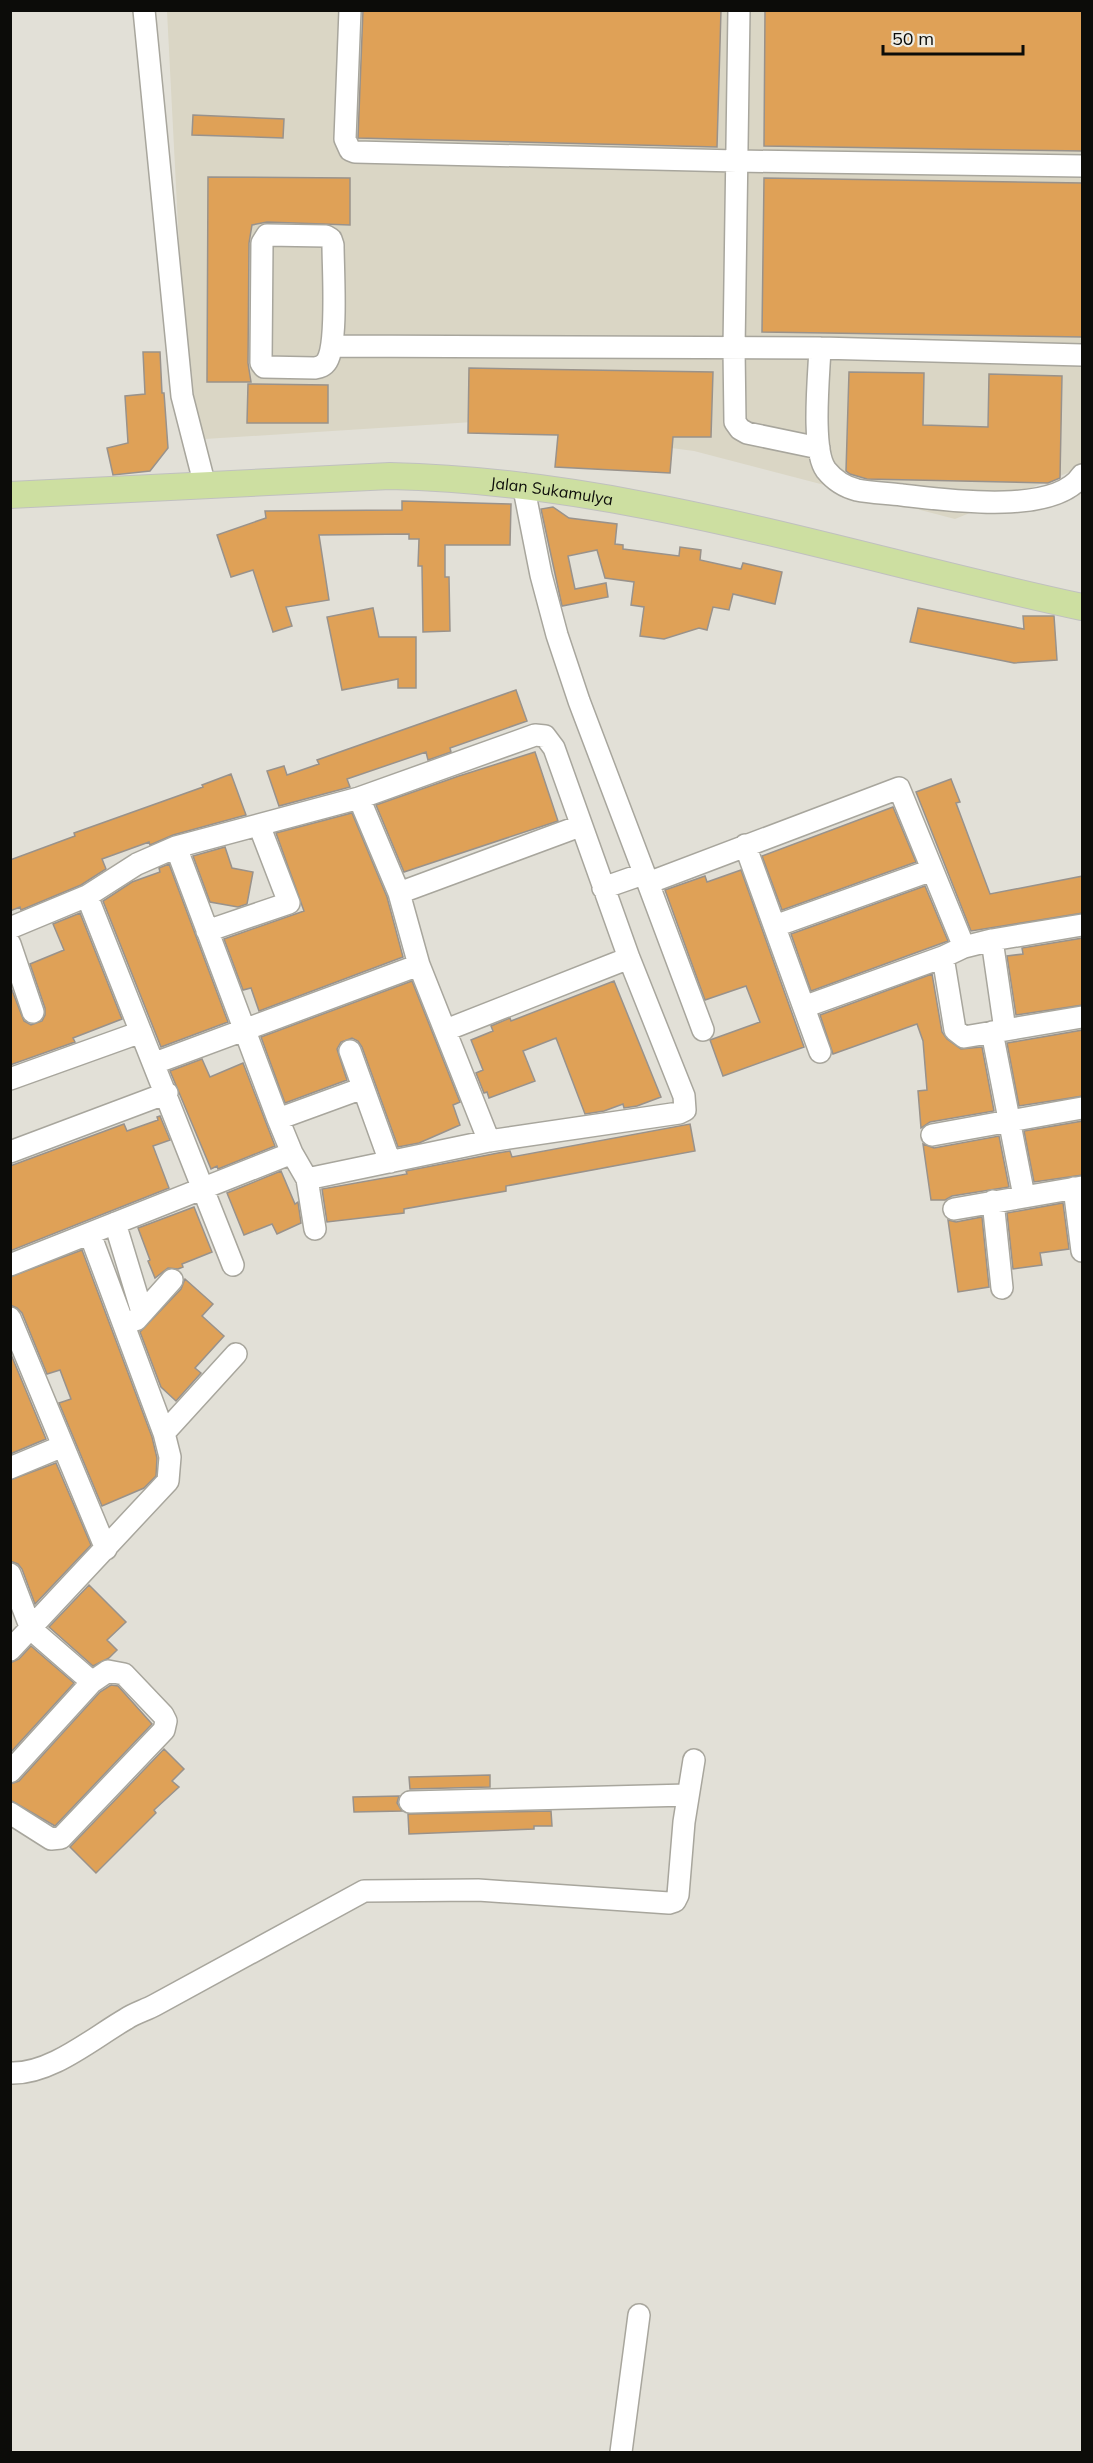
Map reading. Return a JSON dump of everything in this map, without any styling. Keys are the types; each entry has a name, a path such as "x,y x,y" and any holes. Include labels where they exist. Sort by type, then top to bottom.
{"main road":[{"name":"Jalan Sukamulya","path":"10,495 390,477 450,478 523,484 684,512 1083,607"}],"street":[{"path":"144,10 182,396 205,486"},
{"path":"350,10 345,139 350,150 737,161 1083,166"},
{"path":"738,10 733,413 735,422 747,433 819,448"},
{"path":"267,235 326,236 331,239 333,244 332,346 327,362 315,368 264,367 261,363 261,243 267,235"},
{"path":"332,346 820,348 1083,355"},
{"path":"820,348 817,438 825,468 837,481 856,490 959,502 1005,502 1049,496 1078,482 1083,475"},
{"path":"523,484 541,575 557,635 579,702 703,1030"},
{"path":"10,928 87,896 137,864 176,847 359,798 535,735 544,736 554,748 629,958 684,1096 685,1110 679,1113 489,1141 307,1179"},
{"path":"603,888 645,878 745,845 899,788 964,947"},
{"path":"359,798 399,893 419,965 489,1141"},
{"path":"207,931 289,903 259,825"},
{"path":"399,893 580,826"},
{"path":"745,845 820,1052"},
{"path":"176,847 278,1119 292,1153 307,1179 315,1229"},
{"path":"775,926 932,870"},
{"path":"87,896 167,1093 233,1265"},
{"path":"812,1004 944,957 964,947 1083,925"},
{"path":"992,940 998,1031 1009,1121 1024,1196"},
{"path":"10,944 14,972 33,1012"},
{"path":"944,957 955,1029 964,1037 970,1038 1083,1017"},
{"path":"446,1030 629,958"},
{"path":"155,1063 419,965"},
{"path":"10,1079 141,1032"},
{"path":"350,1051 390,1162"},
{"path":"278,1119 363,1088"},
{"path":"10,1152 167,1093"},
{"path":"932,1135 1083,1108"},
{"path":"10,1265 292,1153"},
{"path":"954,1209 1078,1187 1083,1251"},
{"path":"993,1201 1002,1288"},
{"path":"115,1223 142,1312"},
{"path":"10,1650 168,1481 170,1457 164,1433 90,1234"},
{"path":"126,1332 172,1280"},
{"path":"10,1318 106,1549"},
{"path":"164,1433 236,1354"},
{"path":"10,1467 63,1446"},
{"path":"10,1574 31,1629 92,1682"},
{"path":"10,1772 92,1682 108,1671 123,1674 164,1715 166,1722 164,1730 61,1838 51,1839 10,1814"},
{"path":"10,2073 25,2073 47,2066 129,2017 364,1891 478,1890 669,1903 675,1901 678,1894 688,1795 694,1760"},
{"path":"410,1802 688,1795"},
{"path":"621,2452 639,2315"}],"shaded area":[{"path":"167,11 1082,11 1082,467 955,519 694,451 473,422 189,440"}],"building":[{"path":"363,10 721,10 717,147 358,138"},
{"path":"765,10 1083,10 1083,151 764,146"},
{"path":"193,115 284,119 283,138 192,135"},
{"path":"208,177 350,178 350,225 267,222 252,225 249,243 248,363 251,382 207,382"},
{"path":"764,178 1083,183 1083,337 762,332"},
{"path":"143,352 160,352 168,448 150,471 113,475 107,448 128,443 125,396 145,394"},
{"path":"469,368 713,372 711,437 673,437 670,473 555,467 558,435 468,433"},
{"path":"849,372 924,373 923,425 988,427 989,374 1062,376 1060,478 1048,483 867,479 850,474 846,471"},
{"path":"248,384 328,385 328,423 247,423"},
{"path":"402,501 511,504 510,545 445,545 445,577 449,577 450,631 423,632 422,566 418,566 419,539 409,539 409,534 319,535 329,600 286,607 292,626 273,632 253,570 231,577 217,535 266,518 265,511 402,510"},
{"path":"553,507 569,518 617,524 615,544 623,545 623,549 679,556 680,547 701,550 700,560 741,569 743,563 782,572 775,604 733,594 729,610 713,607 707,630 699,628 664,639 640,636 644,607 631,605 634,582 605,578 597,550 568,556 575,589 606,583 608,597 562,606 541,509"},
{"path":"373,608 379,637 416,637 416,688 398,688 398,679 342,690 327,617"},
{"path":"918,608 1024,629 1023,616 1054,616 1057,660 1014,663 910,642"},
{"path":"516,690 527,721 450,748 451,752 428,760 426,752 347,779 350,787 279,806 267,771 284,766 287,775 319,764 317,760"},
{"path":"535,752 558,821 404,872 376,805"},
{"path":"231,774 246,815 173,835 150,845 149,842 102,859 106,869 81,885 21,910 20,907 10,911 10,860 75,836 74,833 203,787 202,785"},
{"path":"951,779 960,802 956,803 990,894 1083,876 1083,913 971,931 916,792"},
{"path":"893,807 916,862 782,910 762,856"},
{"path":"352,813 387,897 403,957 259,1011 251,988 243,990 224,939 304,911 276,833"},
{"path":"225,847 232,868 253,872 247,904 238,907 210,902 193,856"},
{"path":"169,864 228,1022 161,1047 103,901 132,882 160,872 159,868"},
{"path":"741,870 804,1047 723,1076 710,1040 760,1022 746,986 705,1000 665,890 705,876 707,882"},
{"path":"925,886 948,941 811,991 791,934"},
{"path":"80,913 122,1019 73,1038 75,1042 10,1065 10,985 24,1021 31,1025 42,1021 45,1008 30,964 64,950 53,924"},
{"path":"1083,938 1083,1005 1016,1015 1007,956 1023,954 1022,948"},
{"path":"932,974 942,1032 947,1039 961,1049 982,1047 994,1111 930,1122 921,1128 918,1091 927,1090 923,1041 917,1024 833,1054 820,1015"},
{"path":"412,981 460,1102 453,1105 460,1125 419,1143 398,1147 362,1047 352,1038 341,1042 337,1049 347,1080 285,1103 261,1037"},
{"path":"614,981 661,1097 637,1106 624,1108 623,1104 604,1111 585,1114 556,1038 523,1051 535,1081 489,1098 487,1092 484,1093 476,1073 483,1070 471,1040 493,1031 491,1026 510,1018 511,1021"},
{"path":"1083,1030 1083,1096 1019,1106 1007,1043"},
{"path":"202,1059 210,1077 243,1063 275,1146 218,1169 217,1166 211,1169 170,1071"},
{"path":"160,1116 170,1140 153,1146 169,1188 10,1251 10,1166 124,1124 127,1131 158,1120 157,1117"},
{"path":"1083,1121 1083,1175 1034,1182 1024,1131"},
{"path":"690,1124 695,1151 506,1186 506,1191 404,1209 404,1213 327,1222 322,1189 407,1174 406,1171 498,1153 510,1151 512,1157"},
{"path":"999,1136 1009,1187 952,1196 945,1200 931,1200 923,1144 934,1148"},
{"path":"281,1171 295,1204 298,1202 301,1223 277,1234 272,1224 244,1235 227,1193"},
{"path":"1063,1203 1069,1249 1040,1253 1042,1265 1013,1269 1007,1213"},
{"path":"194,1207 212,1252 182,1264 183,1267 178,1269 168,1268 155,1278 138,1228"},
{"path":"982,1217 989,1287 958,1292 948,1220 956,1222"},
{"path":"82,1250 152,1437 157,1458 156,1476 144,1488 102,1506 59,1403 71,1399 60,1370 47,1374 22,1313 10,1305 10,1277"},
{"path":"185,1279 213,1304 202,1316 224,1336 195,1368 201,1373 176,1401 161,1387 140,1332 181,1289"},
{"path":"10,1352 46,1439 10,1454"},
{"path":"56,1463 91,1545 35,1604 22,1569 18,1564 10,1561 10,1480"},
{"path":"89,1585 126,1622 107,1640 117,1650 109,1658 93,1666 49,1627"},
{"path":"31,1646 74,1683 10,1753 10,1663 19,1659"},
{"path":"111,1685 118,1686 152,1724 55,1826 10,1800 10,1784 19,1781 100,1692"},
{"path":"164,1749 184,1769 172,1781 179,1787 154,1810 156,1813 96,1873 70,1847"},
{"path":"490,1775 490,1787 410,1789 409,1777"},
{"path":"399,1796 397,1803 402,1811 354,1812 353,1797"},
{"path":"551,1811 552,1826 534,1826 534,1829 409,1834 408,1814"}]}
